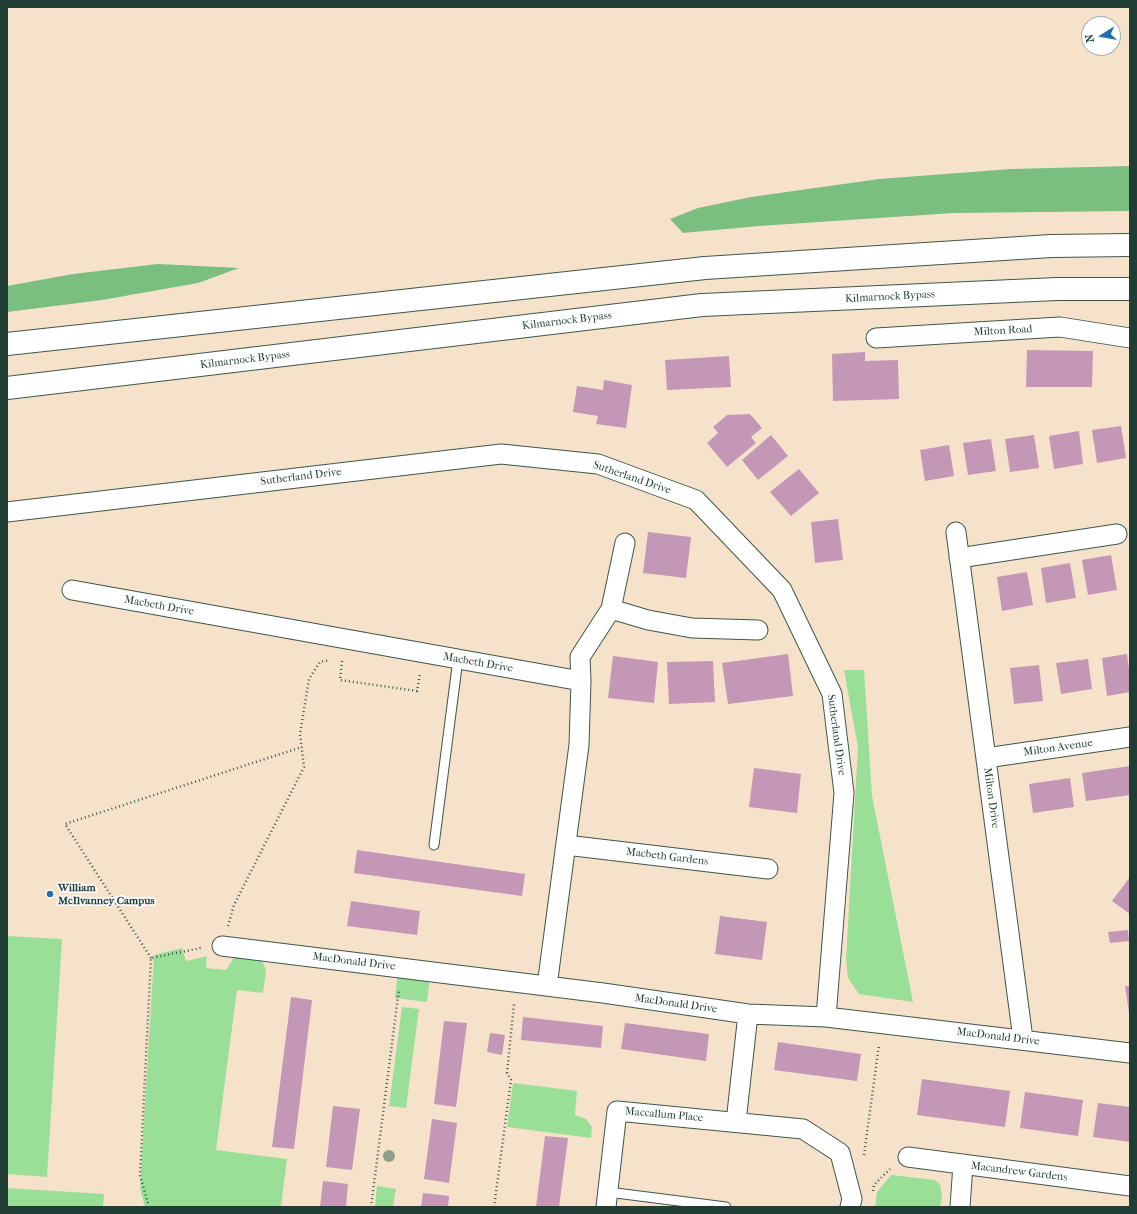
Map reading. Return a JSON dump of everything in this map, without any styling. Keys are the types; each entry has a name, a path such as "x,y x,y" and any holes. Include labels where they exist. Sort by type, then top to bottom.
{"highway":[{"path":"7,344 706,268 1051,246 1130,245"},
{"name":"Kilmarnock Bypass","path":"7,388 702,305 1049,290 1130,289"}],"street":[{"name":"Milton Road","path":"876,338 1060,328 1130,338"},
{"name":"Sutherland Drive","path":"7,512 501,454 598,464 696,500 782,590 832,694 844,793 826,1017"},
{"name":"Milton Drive","path":"956,532 1023,1039"},
{"path":"959,558 1117,534"},
{"path":"547,986 579,745 580,657 611,609 625,543"},
{"name":"Macbeth Drive","path":"72,590 580,681"},
{"path":"611,609 648,620 692,628 758,630"},
{"name":"Milton Avenue","path":"986,758 1130,737"},
{"name":"Macbeth Gardens","path":"566,846 768,869"},
{"name":"MacDonald Drive","path":"222,946 547,986 748,1014 826,1017 1023,1039 1130,1053"},
{"path":"748,1014 736,1122 803,1129 840,1153 852,1199 850,1207"},
{"name":"Maccallum Place","path":"607,1199 617,1111 736,1122"},
{"name":"Macandrew Gardens","path":"908,1157 1130,1186"},
{"path":"960,1207 963,1164"}],"lane":[{"path":"434,845 458,659"},
{"path":"607,1199 726,1207"}],"path":[{"path":"339,657 343,658 340,680 417,691 421,667"},
{"path":"151,958 213,946 222,946 234,905 304,767 300,734 309,679 320,662 333,659"},
{"path":"149,1207 140,1175 151,958 65,824 302,747"},
{"path":"371,1207 402,968"},
{"path":"494,1207 511,1080 507,1073 516,982"},
{"path":"863,1161 882,1024"},
{"path":"873,1192 874,1185 885,1172 908,1157"}],"green space":[{"path":"1130,166 1130,211 953,213 759,226 683,233 670,219 698,208 751,197 879,179 1011,169"},
{"path":"158,264 239,268 198,283 102,300 7,312 7,286 73,274"},
{"path":"844,670 864,670 872,796 913,1002 859,994 848,978 846,959 858,747"},
{"path":"7,936 62,939 47,1177 7,1174"},
{"path":"182,948 186,961 207,956 206,968 226,970 235,956 260,956 266,970 263,993 237,990 216,1150 287,1159 281,1207 145,1207 140,1188 154,955"},
{"path":"398,972 430,977 427,1002 395,998"},
{"path":"402,1007 419,1009 406,1108 389,1106"},
{"path":"513,1083 577,1091 575,1115 586,1119 592,1127 591,1138 507,1127"},
{"path":"891,1175 935,1180 940,1184 942,1196 940,1207 875,1207 877,1192"},
{"path":"377,1186 396,1189 393,1207 375,1207"},
{"path":"7,1188 104,1194 103,1207 7,1207"}],"building":[{"path":"1027,350 1093,351 1092,387 1026,387"},
{"path":"865,352 865,361 898,360 899,399 833,401 832,354"},
{"path":"729,356 731,387 667,390 665,360"},
{"path":"604,380 632,385 626,428 596,424 598,416 573,412 577,386 603,390"},
{"path":"750,414 762,428 751,437 756,443 727,467 707,443 718,433 713,427 727,415"},
{"path":"1121,426 1126,458 1097,463 1092,430"},
{"path":"1079,431 1083,464 1054,469 1049,436"},
{"path":"771,435 788,456 758,480 742,460"},
{"path":"1034,435 1039,468 1010,472 1005,439"},
{"path":"991,439 996,471 968,475 963,443"},
{"path":"949,445 954,476 925,481 920,450"},
{"path":"799,469 819,493 791,516 770,492"},
{"path":"838,519 843,560 815,563 811,522"},
{"path":"648,532 691,537 686,578 643,573"},
{"path":"1111,555 1117,590 1088,595 1082,560"},
{"path":"1070,563 1076,598 1046,603 1041,568"},
{"path":"1027,572 1033,605 1002,611 997,577"},
{"path":"788,654 793,696 728,704 722,663"},
{"path":"1127,654 1130,676 1130,692 1107,696 1102,658"},
{"path":"613,656 658,662 654,703 608,698"},
{"path":"1088,659 1092,689 1061,694 1056,663"},
{"path":"713,661 715,702 669,704 667,662"},
{"path":"1039,665 1043,701 1014,704 1010,668"},
{"path":"1130,766 1130,795 1086,801 1082,773"},
{"path":"754,768 801,774 797,813 749,807"},
{"path":"1070,778 1074,807 1033,813 1029,784"},
{"path":"357,850 525,874 522,896 354,873"},
{"path":"1130,877 1130,914 1112,901"},
{"path":"351,901 420,911 417,935 347,926"},
{"path":"720,916 767,922 762,960 715,954"},
{"path":"1128,930 1129,941 1110,943 1108,932"},
{"path":"1125,986 1130,986 1130,1013 1129,1013"},
{"path":"291,997 312,1000 294,1149 272,1147"},
{"path":"523,1017 603,1026 601,1048 521,1040"},
{"path":"444,1021 467,1023 456,1107 434,1104"},
{"path":"625,1023 709,1034 706,1061 621,1049"},
{"path":"490,1033 505,1035 502,1055 487,1052"},
{"path":"778,1042 861,1054 857,1081 774,1070"},
{"path":"922,1079 1010,1091 1005,1127 917,1115"},
{"path":"1025,1092 1083,1100 1078,1136 1020,1128"},
{"path":"1098,1103 1130,1107 1130,1142 1093,1137"},
{"path":"333,1106 360,1109 352,1170 326,1167"},
{"path":"432,1119 457,1123 449,1183 424,1179"},
{"path":"545,1136 568,1138 559,1207 536,1207"},
{"path":"323,1181 348,1184 346,1207 320,1207"},
{"path":"423,1193 449,1196 448,1207 421,1207"}],"place":[{"name":"William McIlvanney Campus","path":"50,894"}]}
